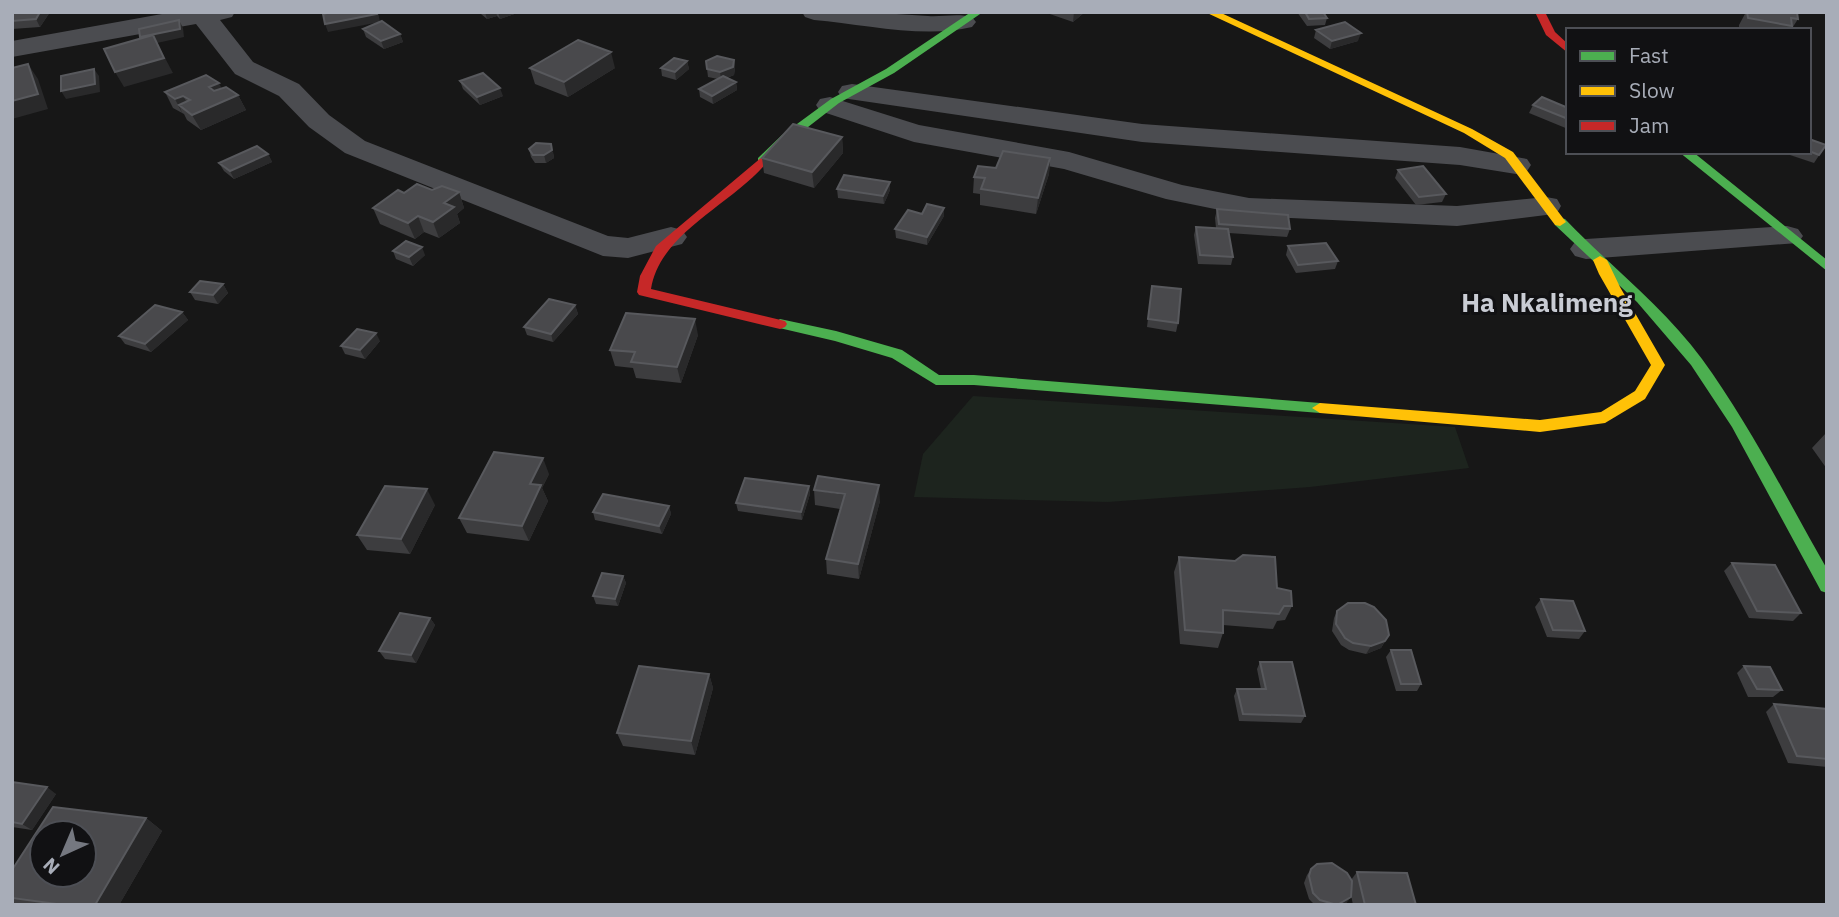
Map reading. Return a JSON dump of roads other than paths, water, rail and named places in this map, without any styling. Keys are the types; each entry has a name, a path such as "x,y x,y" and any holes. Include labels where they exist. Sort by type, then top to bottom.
{"street":[{"path":"16,49 81,12"},
{"path":"814,12 932,24 971,17"},
{"path":"1210,12 1468,131 1509,155 1546,206 1642,299 1696,361 1738,424 1827,586"},
{"path":"1540,12 1550,33 1566,48"},
{"path":"16,49 213,14 244,68 289,90 319,121 355,147 603,246 628,248 671,237"},
{"path":"971,17 890,71 841,98 786,138 725,197 671,237 645,272 644,292 713,310 836,336 885,350 897,354 936,380 974,380 1541,426 1605,417 1640,394 1658,365 1593,254"},
{"path":"841,98 1142,133 1460,156 1516,165"},
{"path":"841,98 914,133 1069,161 1177,193 1248,207 1457,216 1546,206"},
{"path":"1687,154 1827,267"},
{"path":"1593,254 1692,240 1787,236"}],"district":[{"name":"Ha Nkalimeng","path":"1547,303"}]}
